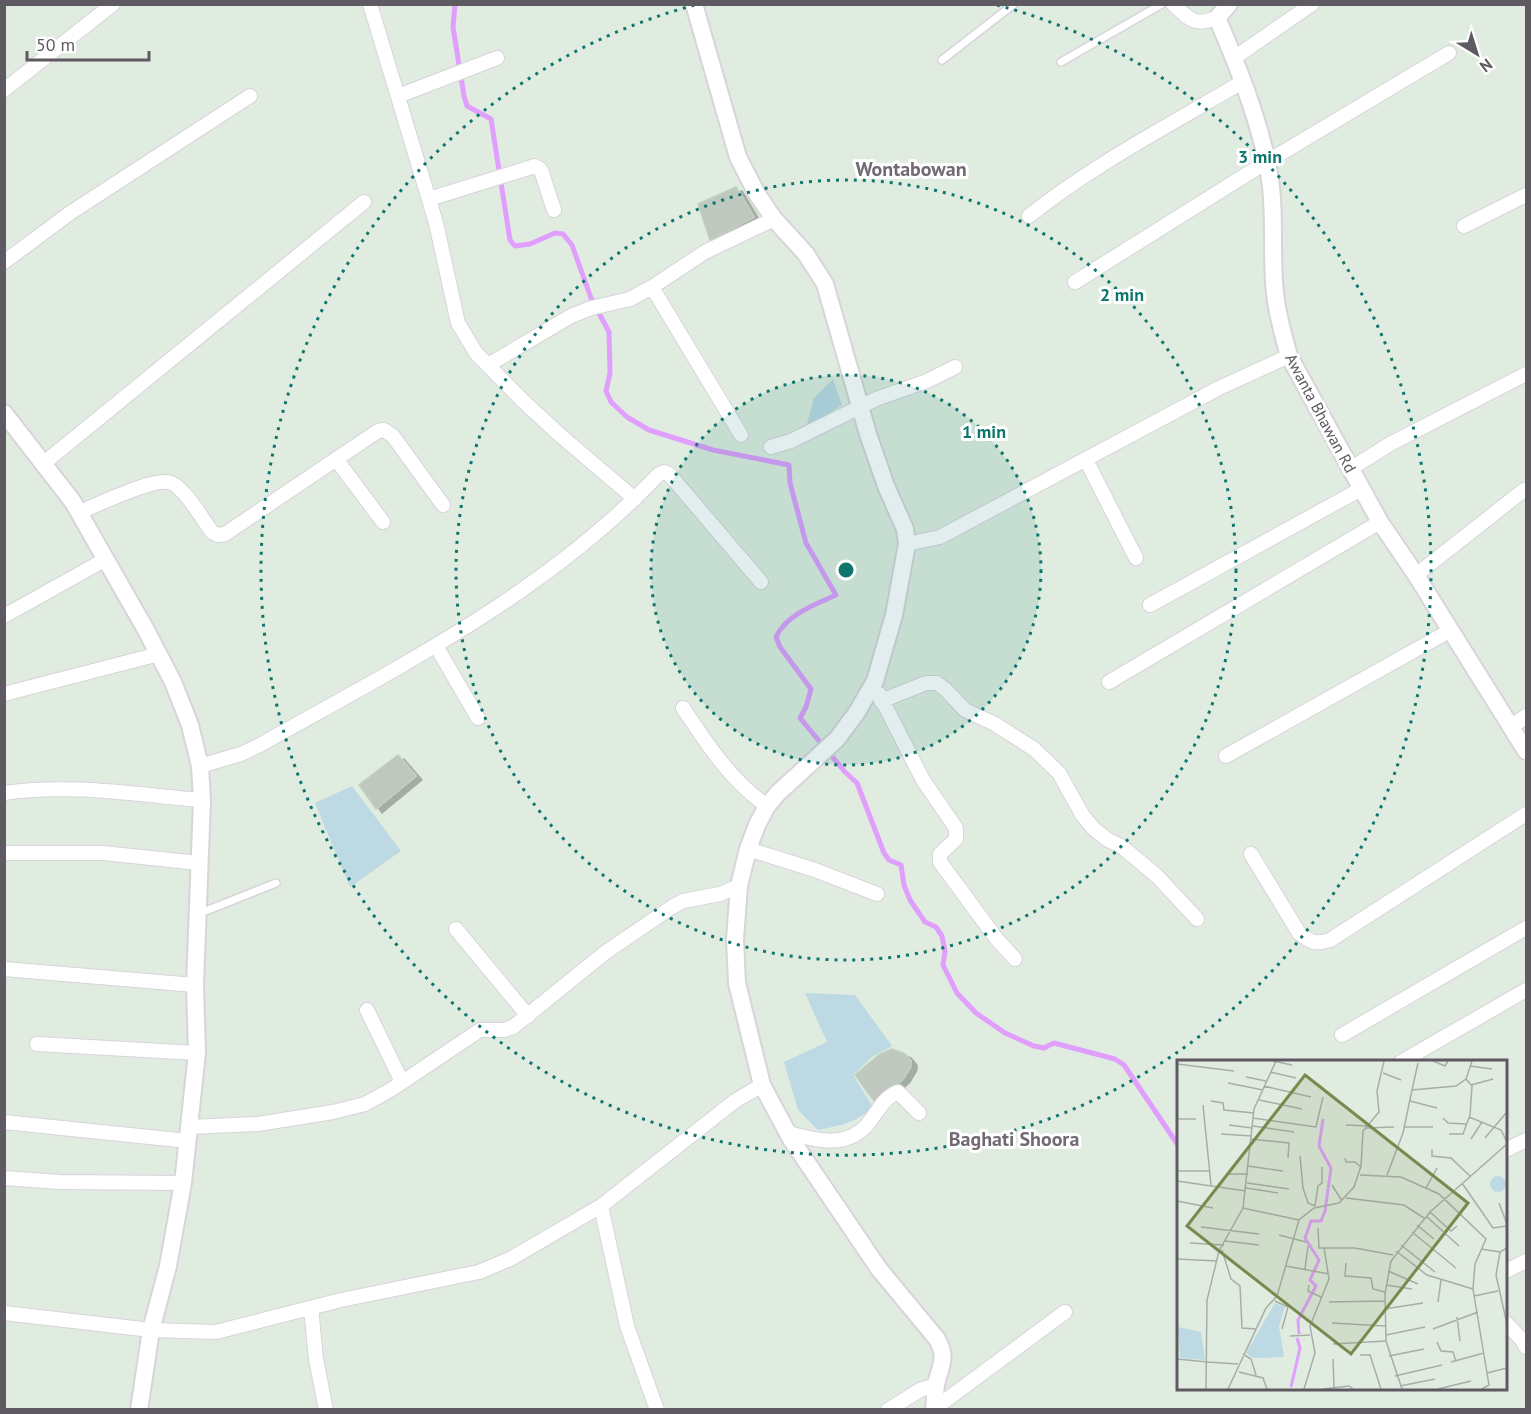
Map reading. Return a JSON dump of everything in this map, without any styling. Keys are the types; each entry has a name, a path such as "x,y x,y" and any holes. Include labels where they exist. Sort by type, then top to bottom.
{"street":[{"path":"4,90 113,4"},
{"path":"370,4 429,199 458,323 476,353 488,366 561,436 635,499"},
{"path":"694,4 738,157 757,194 774,219 806,254 825,284 868,434 886,486 905,529 908,544 894,615 875,681 857,712 826,749 778,793 767,806 757,825 748,849 739,886 735,939 737,983 762,1085 788,1133 879,1269 937,1339 942,1349 943,1361 936,1385 934,1409"},
{"path":"1173,4 1196,22 1206,22 1223,11"},
{"path":"1234,58 1312,4"},
{"name":"Awanta Bhawan Rd","path":"1223,11 1234,58 1268,161 1275,292 1289,356 1380,522 1527,751"},
{"path":"1075,282 1268,161 1449,53"},
{"path":"398,96 497,58"},
{"path":"1029,216 1087,174 1242,82"},
{"path":"4,262 70,213 250,96"},
{"path":"429,199 535,166 540,168 554,210"},
{"path":"1464,226 1527,195"},
{"path":"44,463 364,202"},
{"path":"488,366 571,316 630,299 705,252 774,219"},
{"path":"652,287 741,435"},
{"path":"908,544 940,537 1219,388 1289,356"},
{"path":"771,447 791,441 888,393 927,381 955,367"},
{"path":"1350,469 1390,444 1527,374"},
{"path":"6,416 80,512 159,654 190,725 200,766 202,800 195,986 197,1053 183,1183 168,1266 151,1330 139,1410"},
{"path":"80,512 162,481 172,483 179,488 213,532 218,535 225,534 378,431 384,430 388,431 443,505"},
{"path":"336,459 383,522"},
{"path":"1086,460 1136,558"},
{"path":"200,766 241,754 260,745 436,646 484,616 604,528 657,475 664,472 669,474 761,582"},
{"path":"1150,605 1361,489"},
{"path":"1416,575 1524,490"},
{"path":"1109,682 1380,522"},
{"path":"4,616 106,559"},
{"path":"1226,756 1451,630"},
{"path":"436,646 478,718"},
{"path":"4,694 159,654"},
{"path":"875,681 881,700 923,780 956,828 956,839 940,854 940,862 996,939 1015,959"},
{"path":"881,700 926,683 937,683 945,688 965,710 995,724 1034,748 1059,773 1083,816 1094,829 1108,840 1121,846 1156,876 1197,919"},
{"path":"683,708 724,768 752,796 767,806"},
{"path":"1511,727 1527,716"},
{"path":"4,793 68,790 202,800"},
{"path":"1251,854 1299,933 1309,941 1319,944 1330,940 1527,814"},
{"path":"748,849 815,870 877,894"},
{"path":"4,853 103,853 200,863"},
{"path":"4,1122 188,1134 333,1112 365,1104 480,1030 504,1030 513,1027 606,952 672,907 683,901 720,894 739,886"},
{"path":"1342,1035 1527,928"},
{"path":"456,929 528,1016"},
{"path":"4,969 195,986"},
{"path":"1404,1060 1527,990"},
{"path":"367,1010 402,1082"},
{"path":"37,1044 197,1053"},
{"path":"4,1313 151,1330 216,1332 311,1308 479,1272 510,1259 601,1206 735,1101 762,1085"},
{"path":"788,1133 817,1141 835,1142 849,1137 867,1125 885,1101 898,1092 919,1113"},
{"path":"1507,1150 1527,1140"},
{"path":"4,1178 41,1182 183,1183"},
{"path":"601,1206 627,1326 657,1410"},
{"path":"1507,1271 1527,1261"},
{"path":"311,1308 316,1359 326,1410"},
{"path":"934,1409 1065,1312"},
{"path":"1507,1324 1527,1347"},
{"path":"888,1410 920,1390 936,1385"}],"lane":[{"path":"942,60 1014,4"},
{"path":"1061,62 1162,4"},
{"path":"197,915 276,883"}],"shaded area":[{"path":"833,379 842,405 806,428 814,398"},
{"path":"352,786 401,851 350,887 315,803"},
{"path":"805,993 855,995 892,1046 872,1057 853,1075 873,1107 855,1120 818,1130 798,1110 784,1062 827,1042"}],"building":[{"path":"736,187 754,217 710,240 698,204"},
{"path":"398,755 416,776 376,809 359,785"},
{"path":"892,1049 905,1054 911,1061 911,1066 904,1078 876,1104 855,1075 880,1054"}],"waterway":[{"path":"455,4 453,27 464,96 467,106 491,119 510,240 515,246 530,244 555,233 563,234 572,245 591,298 609,332 610,373 606,391 611,402 627,417 649,430 713,450 789,465 790,483 806,543 836,595 794,617 786,623 776,637 780,647 811,689 800,718 857,783 884,853 889,860 901,865 904,885 910,900 925,922 936,927 942,936 945,951 943,965 957,993 976,1013 1005,1033 1034,1046 1044,1048 1054,1043 1115,1059 1124,1065 1177,1144"}],"district":[{"name":"Wontabowan","path":"911,169"},
{"name":"Baghati Shoora","path":"1014,1139"}]}
